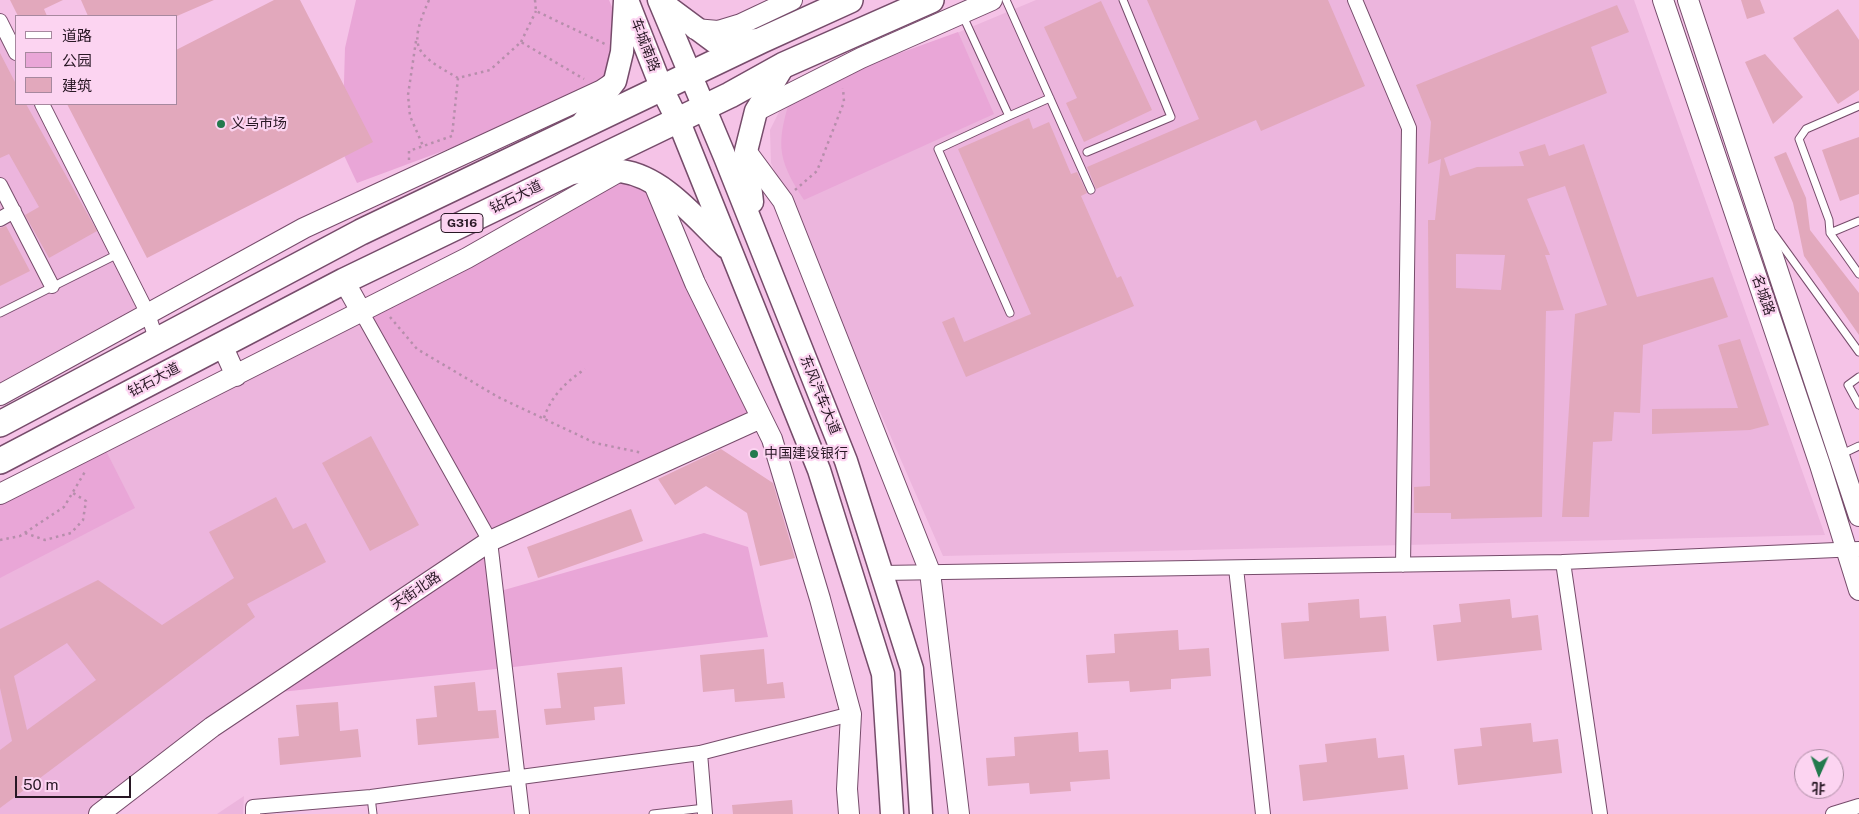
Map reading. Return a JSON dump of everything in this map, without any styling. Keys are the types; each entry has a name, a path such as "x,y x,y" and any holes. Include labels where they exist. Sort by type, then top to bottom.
{"highway":[{"name":"G316","path":"0,424 369,228 762,40 850,0"},
{"name":"钻石大道","path":"0,461 344,281 564,173 627,146 678,119 704,108 784,65 930,0"}],"main road":[{"path":"578,129 609,85 622,52 626,0"},
{"name":"车城南路","path":"626,0 662,89"},
{"path":"660,1 695,30 715,42 762,40"},
{"path":"660,1 690,75"},
{"path":"756,235 746,151 756,111 784,65"},
{"name":"东风汽车大道","path":"690,75 846,461 882,573 912,669 921,814"},
{"name":"东风汽车大道","path":"662,89 678,119 819,470 884,674 892,814"},
{"path":"564,173 620,171 653,182 673,197 731,252"}],"street":[{"path":"695,30 718,31 741,24 792,0"},
{"path":"756,111 841,69 992,0"},
{"path":"1354,0 1409,128 1403,565"},
{"name":"名城路","path":"1663,0 1820,465 1853,549 1859,590"},
{"name":"名城路","path":"1688,0 1859,516"},
{"path":"0,21 4,41 15,52"},
{"path":"0,395 321,220 609,85"},
{"path":"43,105 148,314 157,342"},
{"path":"746,151 783,201 930,572 959,814"},
{"path":"0,494 467,258 620,171"},
{"path":"653,182 695,283 762,418 775,449 852,714 847,789 848,814"},
{"path":"0,185 52,286"},
{"path":"0,219 14,212"},
{"path":"321,220 369,228"},
{"path":"344,281 371,308 490,541 522,814"},
{"path":"222,345 236,376"},
{"name":"天街北路","path":"99,814 212,727 490,541 762,418"},
{"path":"29,446 42,473"},
{"path":"882,573 1563,562 1853,549"},
{"path":"1563,562 1600,814"},
{"path":"1236,568 1263,814"},
{"path":"253,814 253,807 371,797 700,753 852,714"},
{"path":"700,753 705,811"},
{"path":"1833,814 1859,806"}],"lane":[{"path":"1006,0 1091,190"},
{"path":"1087,152 1171,117 1123,0"},
{"path":"962,14 1009,116"},
{"path":"1010,314 938,149 1050,98"},
{"path":"1859,106 1806,129 1799,139 1828,220 1830,233 1856,263 1859,274"},
{"path":"1758,212 1859,352"},
{"path":"1830,233 1859,221"},
{"path":"0,313 118,254"},
{"path":"1859,377 1848,385 1859,405"},
{"path":"1839,456 1859,446"},
{"path":"371,797 373,814"},
{"path":"653,814 705,811"}],"path":[{"path":"423,146 410,116 408,95 418,25 429,0"},
{"path":"416,40 427,60 458,78 490,70 521,42 536,11 535,0"},
{"path":"536,11 622,52"},
{"path":"521,42 609,85"},
{"path":"783,201 816,171 844,102 841,69"},
{"path":"409,180 409,151 452,136 458,78"},
{"path":"371,308 417,349 498,397 595,442 671,459"},
{"path":"544,419 548,403 570,380 585,369"},
{"path":"0,540 20,536 64,508 102,443"},
{"path":"26,532 45,540 71,533 83,520 86,501 73,492"}],"shaded area":[{"path":"1036,0 1634,0 1825,535 943,556 771,163 770,130 782,106"},
{"path":"0,21 15,51 15,105 43,105 148,314 0,394"},
{"path":"362,313 490,541 99,814 0,814 0,495"},
{"path":"244,796 243,814 217,814"}],"green space":[{"path":"356,0 609,0 623,33 615,81 580,100 357,183 342,151 345,48"},
{"path":"958,32 994,114 804,200 788,172 782,148 783,124 792,92"},
{"path":"620,171 653,182 761,418 491,541 497,592 704,533 748,547 768,637 262,694 490,541 362,313"},
{"path":"102,443 135,508 0,578 0,496"}],"building":[{"path":"10,0 63,0 44,9 47,15 18,15"},
{"path":"81,0 214,0 178,16 88,15"},
{"name":"义乌市场","path":"274,0 300,0 373,142 147,258 68,105 178,105 178,49"},
{"path":"1147,0 1328,0 1365,86 1261,131 1256,120 1096,189 1087,167 1199,119"},
{"path":"1741,0 1760,0 1765,13 1747,19"},
{"path":"1101,1 1152,110 1084,142 1066,103 1077,98 1044,27"},
{"path":"1617,5 1629,32 1591,47 1607,93 1444,158 1450,176 1477,167 1524,166 1519,152 1545,144 1549,156 1584,144 1637,297 1713,277 1728,317 1643,345 1640,413 1614,412 1612,441 1593,442 1589,517 1562,517 1575,314 1607,305 1565,186 1527,199 1550,255 1545,255 1564,310 1546,311 1542,517 1451,519 1451,513 1414,513 1414,487 1430,486 1428,220 1435,220 1441,159 1428,164 1431,122 1416,85","holes":["1456,254 1505,255 1501,290 1456,288"]},
{"path":"1838,9 1859,40 1859,90 1838,104 1793,38"},
{"path":"0,53 15,82 15,105 27,105 97,231 49,258 25,215 39,207 9,154 0,158"},
{"path":"1765,54 1803,97 1773,124 1745,62"},
{"path":"1029,118 1033,129 1049,122 1071,174 1077,172 1087,193 1081,196 1117,278 1121,276 1134,306 966,377 942,322 954,317 964,342 1031,314 958,149"},
{"path":"1859,137 1859,194 1840,201 1822,150"},
{"path":"1786,152 1806,198 1810,230 1859,293 1859,335 1804,256 1793,203 1774,157"},
{"path":"6,226 30,271 0,286 0,228"},
{"path":"1740,339 1769,425 1750,430 1652,434 1652,409 1738,408 1718,345"},
{"path":"371,436 419,525 370,551 322,463"},
{"path":"721,449 773,483 795,558 760,566 747,513 706,486 675,505 658,479"},
{"path":"276,497 293,529 306,523 326,562 247,604 255,617 0,808 0,750 12,741 0,688 0,629 98,580 162,625 234,578 209,532","holes":["67,643 96,680 27,730 14,676"]},
{"path":"631,509 643,541 538,578 527,547"},
{"path":"1359,599 1360,618 1386,616 1389,651 1284,659 1281,623 1309,621 1308,603"},
{"path":"1510,599 1512,618 1538,615 1542,650 1437,661 1433,625 1461,622 1459,604"},
{"path":"1178,630 1179,650 1209,648 1211,676 1171,679 1171,689 1130,692 1129,681 1088,683 1086,655 1115,653 1114,634"},
{"path":"764,649 767,684 783,682 785,698 735,702 734,689 703,692 700,655"},
{"path":"622,667 625,704 594,707 595,720 546,725 544,709 561,708 557,673"},
{"path":"475,682 478,711 496,710 499,738 418,745 416,719 437,717 434,686"},
{"path":"338,702 340,731 358,729 361,757 280,765 278,738 299,736 296,705"},
{"path":"1531,723 1533,742 1558,739 1562,773 1458,785 1454,749 1482,746 1480,728"},
{"path":"1078,732 1079,752 1108,750 1110,779 1070,782 1071,791 1030,794 1029,783 988,786 986,758 1015,756 1014,737"},
{"path":"1376,738 1378,758 1404,755 1408,789 1303,801 1299,765 1327,762 1325,744"},
{"path":"792,800 793,814 733,814 732,805"}],"place":[{"name":"义乌市场","path":"221,124"},
{"name":"中国建设银行","path":"754,454"}]}
